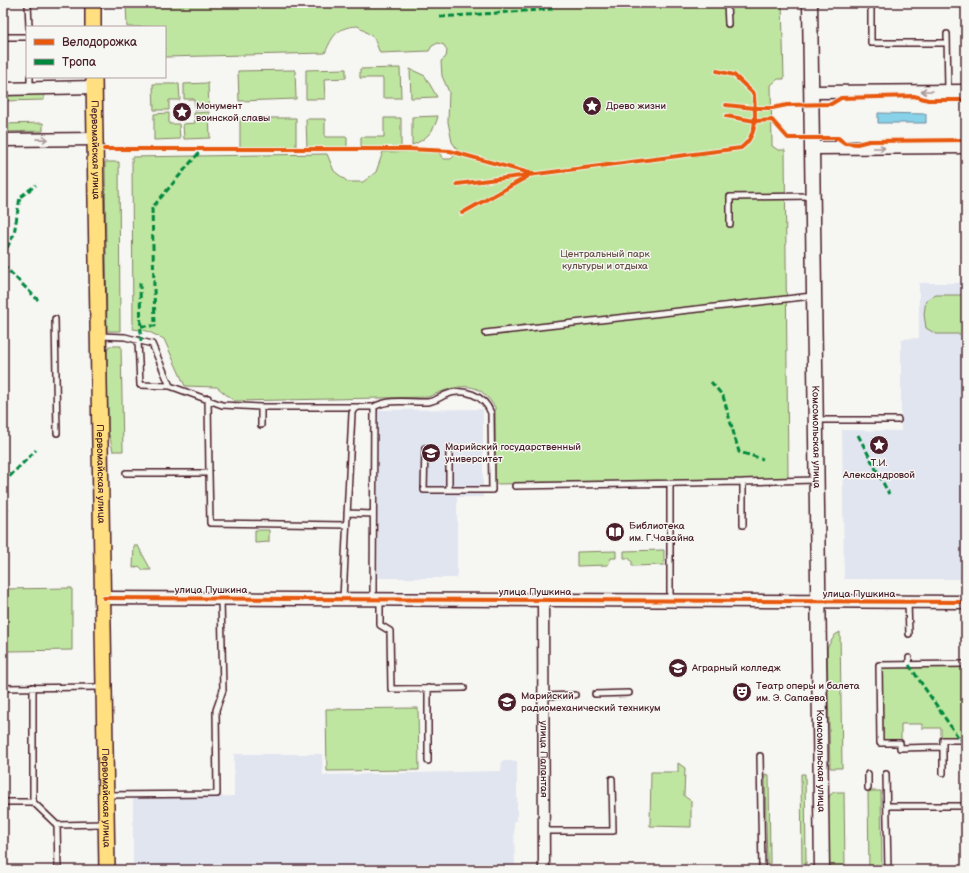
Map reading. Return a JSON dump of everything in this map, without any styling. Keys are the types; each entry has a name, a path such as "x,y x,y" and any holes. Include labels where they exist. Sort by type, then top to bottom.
{"main road":[{"path":"93,3 93,26"},
{"name":"Комсомольская улица","path":"810,3 822,870"},
{"name":"Первомайская улица","path":"94,82 104,598 107,870"}],"street":[{"path":"3,89 30,83 94,82"},
{"path":"811,92 966,91"},
{"path":"3,140 95,138"},
{"path":"812,148 966,148"},
{"name":"улица Пушкина","path":"104,598 966,602"},
{"name":"улица Палантая","path":"543,600 544,870"}],"lane":[{"path":"28,3 29,26"},
{"path":"726,3 728,24"},
{"path":"871,4 871,43 947,43"},
{"path":"947,34 948,91"},
{"path":"3,37 26,37"},
{"path":"730,224 730,197 813,196"},
{"path":"485,333 814,296"},
{"path":"55,319 57,433"},
{"path":"99,336 125,337 152,344 170,386"},
{"path":"138,340 140,385 170,386 229,406 374,407 383,402 430,402 452,393 470,393 479,396 487,404 491,413 492,490 424,490 425,448"},
{"path":"208,398 210,523 346,525"},
{"path":"261,407 262,425"},
{"path":"343,599 352,413 354,409 359,407"},
{"path":"374,407 373,514 376,599 380,625 390,631 391,689 464,688"},
{"path":"816,420 898,420"},
{"path":"449,448 449,490"},
{"path":"126,474 209,473"},
{"path":"515,486 817,480"},
{"path":"742,482 743,525"},
{"path":"670,483 670,600"},
{"path":"347,513 373,514"},
{"path":"106,795 217,794 216,710 223,690 221,598"},
{"path":"908,602 908,634"},
{"path":"909,658 909,665"},
{"path":"943,747 900,748 900,742 880,743 879,665 966,664"},
{"path":"3,688 105,687"},
{"path":"32,688 33,802 57,826 58,870"},
{"path":"428,688 428,761"},
{"path":"595,694 628,693"},
{"path":"543,696 575,695"},
{"path":"943,773 943,740 966,740"},
{"path":"760,756 762,870"},
{"path":"868,774 868,788"},
{"path":"886,774 888,870"},
{"path":"544,831 613,831 612,779"},
{"path":"3,802 33,802"},
{"path":"887,806 966,806"},
{"path":"57,826 107,824"}],"shaded area":[{"path":"919,283 966,283 966,579 844,579 842,430 901,431 901,339 919,338"},
{"name":"Марийский государственный университет","path":"483,409 483,497 457,497 457,578 378,578 378,410"},
{"path":"234,754 322,754 323,775 501,771 502,761 517,761 517,821 514,821 515,870 133,870 133,799 234,796"}],"green space":[{"name":"Центральный парк культуры и отдыха","path":"126,3 782,3 784,79 778,79 771,85 772,146 778,150 785,150 788,479 495,484 495,407 482,392 476,389 469,387 455,388 428,397 234,401 217,387 185,386 164,339 147,331 133,329 132,157 327,154 334,171 348,182 363,182 376,172 383,152 438,151 443,159 451,159 457,153 457,149 452,142 448,122 449,92 442,76 441,61 446,57 447,51 444,45 438,43 432,46 429,51 380,53 374,38 358,26 340,30 333,37 325,53 166,57 166,26 127,26"},
{"path":"400,68 401,98 383,98 383,78 360,78 360,69"},
{"path":"346,69 346,78 324,79 325,99 306,99 306,70"},
{"path":"410,69 425,76 437,97 411,98"},
{"path":"295,70 296,99 239,101 238,71"},
{"path":"208,83 209,109 195,110 194,99 184,99 184,84"},
{"path":"153,84 179,84 180,100 169,100 169,110 154,110"},
{"path":"3,92 44,92 44,100 3,101"},
{"path":"209,112 210,138 184,139 183,124 195,123 194,113"},
{"path":"169,113 169,124 179,124 180,139 154,140 154,114"},
{"path":"438,116 435,126 429,134 422,140 412,145 412,117"},
{"path":"240,118 296,118 296,147 240,147"},
{"path":"384,118 401,118 401,147 361,147 361,137 384,137"},
{"path":"306,119 325,119 325,137 347,137 347,147 307,148"},
{"path":"43,123 43,131 3,132 3,124"},
{"path":"105,162 119,162 120,331 107,331"},
{"path":"936,295 966,295 966,334 936,334 926,328 924,314 926,300"},
{"path":"109,346 121,346 123,451 113,451 108,430 107,350"},
{"path":"255,530 269,530 269,542 255,543"},
{"path":"134,546 138,546 151,570 143,570 139,566 133,568"},
{"path":"664,550 664,565 632,566 632,562 629,558 624,558 624,551"},
{"path":"616,551 616,558 611,558 608,565 577,566 577,552"},
{"path":"72,588 72,650 8,651 8,686 3,686 3,589"},
{"path":"840,632 842,768 830,768 827,648 835,635"},
{"path":"882,667 966,667 966,737 941,737 941,728 922,728 922,724 901,724 901,741 882,741"},
{"path":"418,708 419,770 327,771 326,709"},
{"path":"678,763 685,768 684,796 691,801 691,827 650,826 651,772 678,772"},
{"path":"765,774 769,775 770,864 767,864"},
{"path":"801,774 805,774 806,864 802,864"},
{"path":"868,791 881,791 882,870 869,870"},
{"path":"834,792 844,792 845,870 828,870 827,804 830,795"}],"water":[{"path":"878,113 926,114 926,123 878,123"}],"marked path":[{"path":"440,17 553,9"},
{"path":"141,326 155,326 152,208 202,149"},
{"path":"3,256 14,234 20,197 36,185"},
{"path":"3,265 38,300"},
{"path":"140,283 141,341"},
{"path":"711,382 723,396 739,452 763,459"},
{"path":"3,403 7,407"},
{"path":"858,435 889,494"},
{"path":"3,483 36,450"},
{"path":"3,491 6,495 7,511"},
{"path":"909,665 960,740"}],"cycle path":[{"path":"457,184 741,148 751,137 755,124 754,94 734,75 717,71"},
{"path":"726,105 772,108 787,105 831,104 841,98 914,96 928,100 966,100"},
{"path":"726,116 755,121 772,120 788,138 838,138 845,143 857,144 869,141 966,140"},
{"path":"104,149 408,149 450,151 533,174"},
{"path":"462,213 527,177"},
{"path":"104,598 966,602"}],"place":[{"name":"Древо жизни","path":"592,106"},
{"name":"Монумент воинской славы","path":"182,112"},
{"name":"Т.И. Александровой","path":"879,445"},
{"name":"Марийский государственный университет","path":"431,453"},
{"name":"Библиотека им. Г.Чавайна","path":"615,532"},
{"name":"Аграрный колледж","path":"678,668"},
{"name":"Театр оперы и балета им. Э. Сапаева","path":"742,692"},
{"name":"Марийский радиомеханический техникум","path":"507,702"}]}
